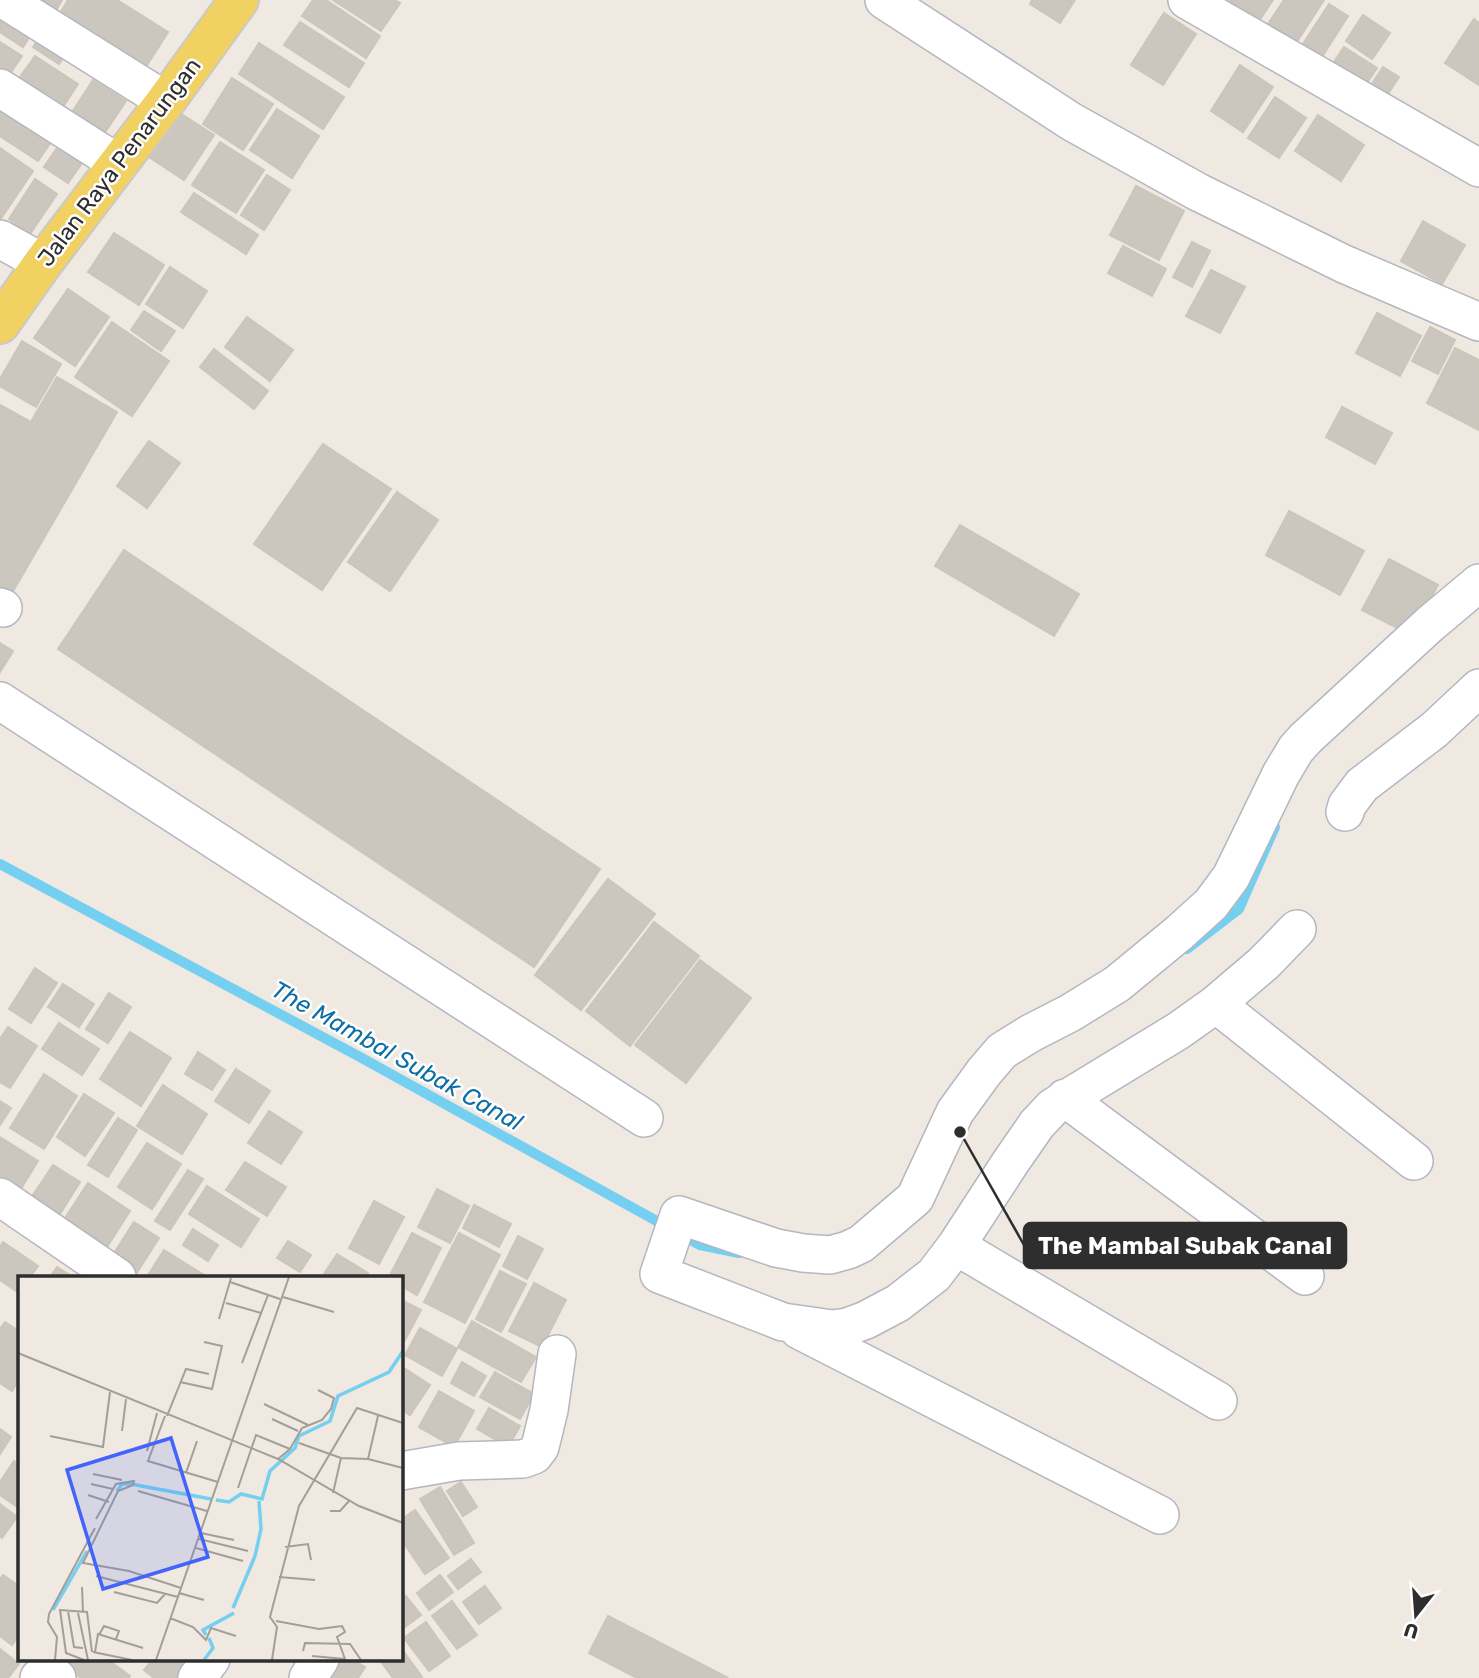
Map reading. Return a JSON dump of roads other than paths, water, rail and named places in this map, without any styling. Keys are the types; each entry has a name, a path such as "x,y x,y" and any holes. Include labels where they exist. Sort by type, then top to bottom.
{"main road":[{"name":"Jalan Raya Penarungan","path":"0,324 239,0"}],"street":[{"path":"5,0 166,101"},
{"path":"884,0 1072,122 1198,192 1344,264 1479,322"},
{"path":"1187,0 1479,168"},
{"path":"0,88 119,164"},
{"path":"0,239 43,263"},
{"path":"1160,1515 783,1322 659,1274 679,1215 776,1248 803,1253 830,1255 861,1244 915,1198 955,1112 1002,1051 1117,984 1211,904 1231,877 1296,749 1420,633 1479,583"},
{"path":"1345,812 1362,785 1434,730 1479,688"},
{"path":"0,701 644,1118"},
{"path":"783,1322 832,1329 847,1327 898,1303 934,1275 1037,1124 1053,1107 1178,1031 1216,1004 1264,963 1297,929"},
{"path":"1216,1004 1414,1161"},
{"path":"1065,1098 1305,1276"},
{"path":"0,1197 116,1276"},
{"path":"956,1246 1219,1401"},
{"path":"402,1471 460,1461 523,1459 534,1455 540,1447 549,1410 557,1354"},
{"path":"197,1678 210,1660"},
{"path":"308,1678 319,1660"},
{"path":"39,1678 48,1673 57,1678"}],"waterway":[{"name":"The Mambal Subak Canal","path":"1187,949 1239,909 1275,827"},
{"name":"The Mambal Subak Canal","path":"0,864 360,1057 700,1245 739,1253"}],"place":[{"name":"The Mambal Subak Canal","path":"960,1132"}]}
